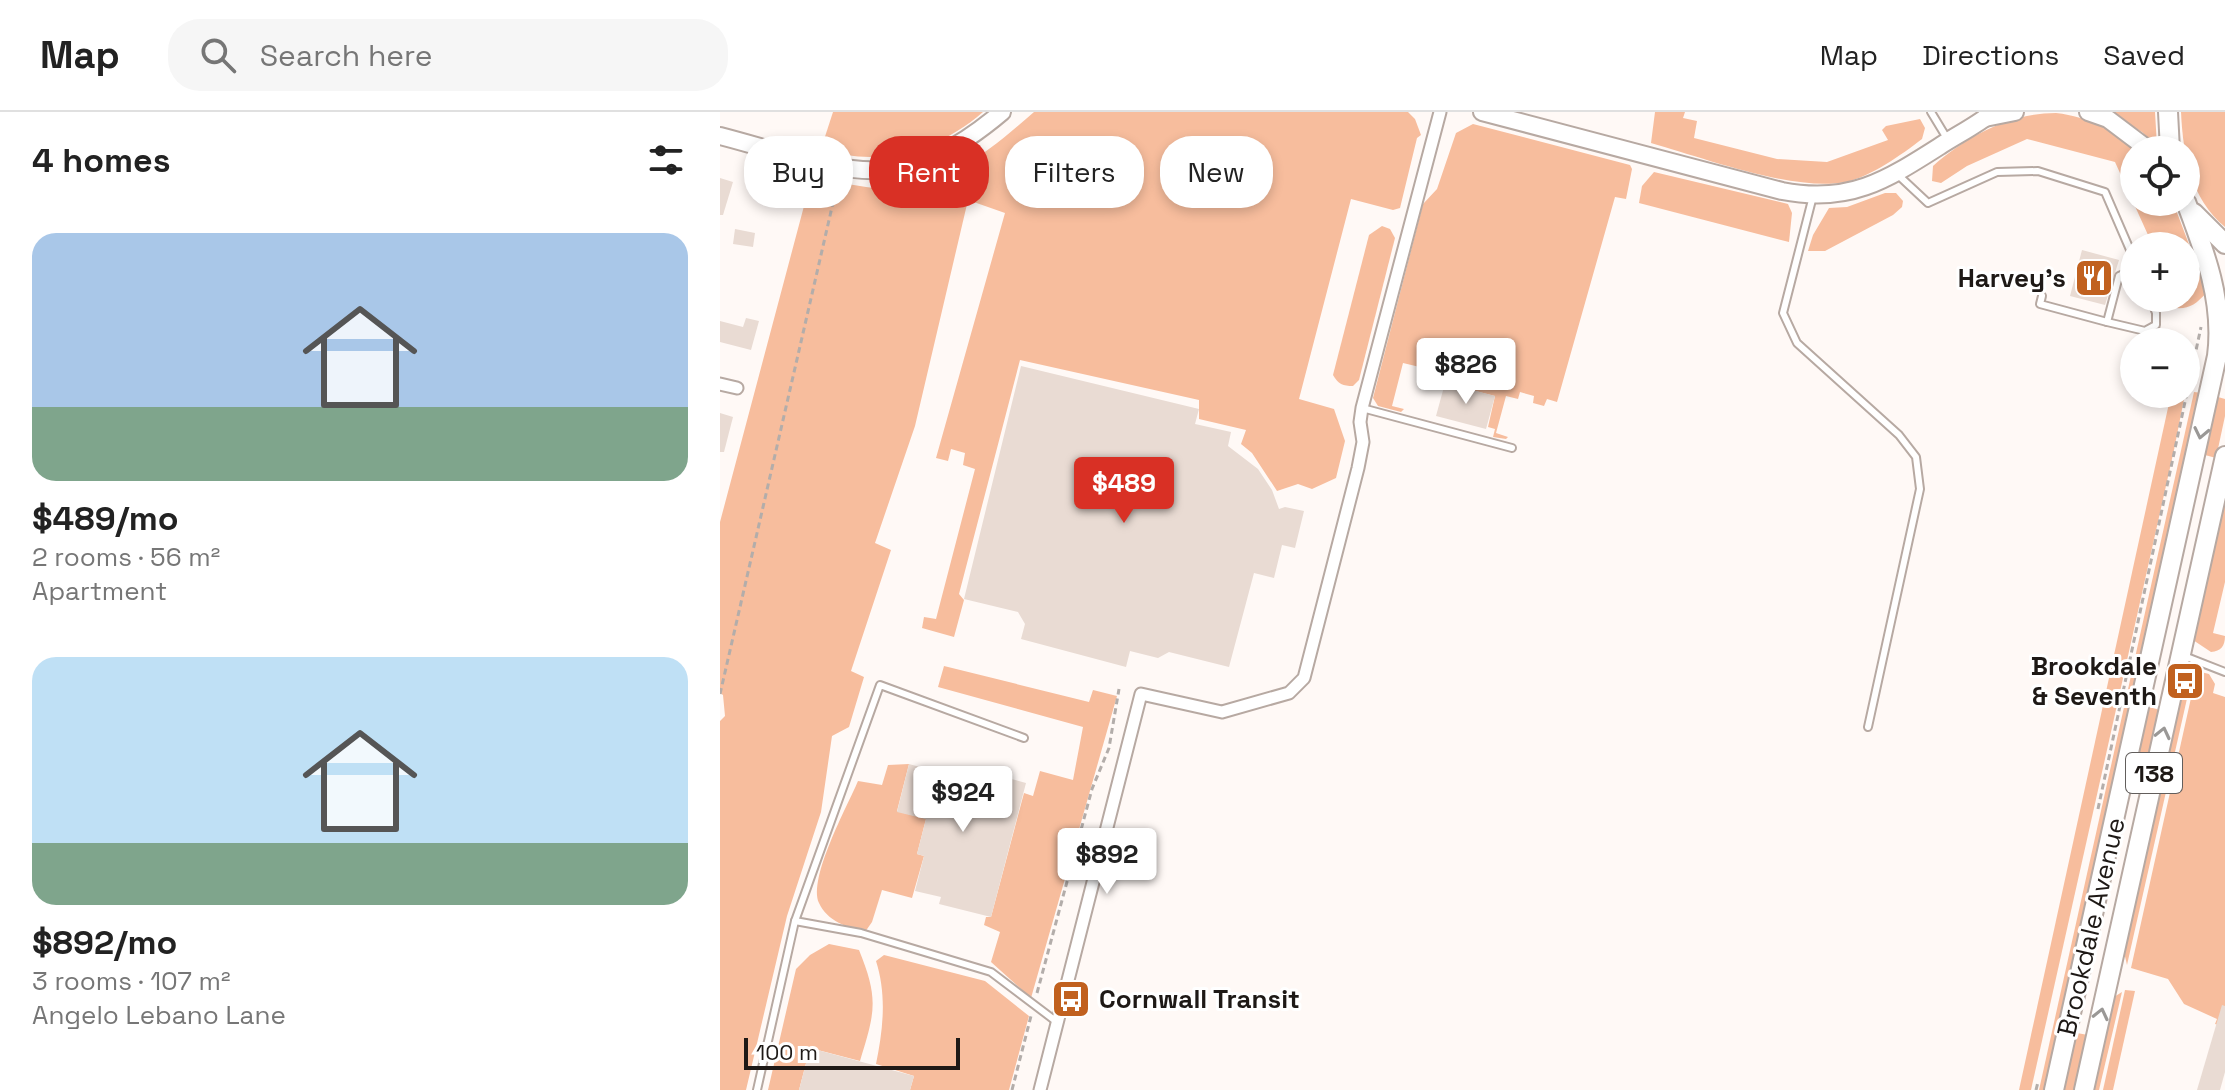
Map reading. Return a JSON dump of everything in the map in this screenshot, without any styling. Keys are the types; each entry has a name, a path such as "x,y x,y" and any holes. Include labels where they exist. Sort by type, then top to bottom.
{"main road":[{"path":"2168,112 2169,136"},
{"name":"Brookdale Avenue","path":"2054,1090 2219,340 2213,280 2191,216"},
{"path":"2197,216 2225,244"},
{"name":"Brookdale Avenue","path":"2084,1090 2225,456"}],"street":[{"path":"720,136 840,167 898,171 931,160 970,139 1002,112"},
{"path":"1040,1090 1141,694 1222,712 1289,693 1301,683 1356,478 1363,442 1360,422 1362,408 1440,112"},
{"path":"1482,112 1782,191 1813,196 1848,193 1897,174 1989,115 2015,112"},
{"path":"2088,112 2108,119 2130,136"},
{"path":"720,384 737,388"}],"lane":[{"path":"1931,112 1949,140"},
{"path":"1897,174 1928,203 1997,172 2038,171 2105,192 2122,232"},
{"path":"1813,196 1783,313 1797,343 1899,435 1916,457 1920,489 1868,727"},
{"path":"2107,322 2120,276"},
{"path":"2042,296 2040,304 2145,331 2156,325 2156,312"},
{"path":"1362,408 1512,448"},
{"path":"2181,656 2197,659 2225,672"},
{"path":"757,1090 795,921 880,685 1024,738"},
{"path":"795,921 861,933 991,972 1033,1007 1057,1022"}],"path":[{"path":"720,694 832,208"},
{"path":"2096,817 2203,318"},
{"path":"1012,1090 1092,789 1109,748 1119,689"},
{"path":"2036,1090 2039,1075"}],"shaded area":[{"path":"833,112 983,112 948,136 869,136 869,157 853,156 853,136 825,136"},
{"path":"1034,112 1408,112 1415,119 1421,135 1417,138 1400,208 1393,210 1351,199 1299,399 1334,409 1345,441 1336,478 1312,489 1298,484 1277,491 1252,453 1241,444 1246,430 1199,419 1199,400 1020,360 959,594 964,600 954,637 922,628 924,617 936,619 975,469 963,465 965,453 951,449 948,461 936,458 1005,213 989,207 989,149 1005,136 1005,208 1144,208 1144,136 1005,136"},
{"path":"1655,112 1685,112 1683,118 1697,121 1694,138 1777,159 1827,162 1888,140 1882,130 1886,126 1920,119 1925,128 1922,139 1876,170 1846,182 1825,184 1749,172 1651,143"},
{"path":"2110,112 2155,112 2156,136 2146,136"},
{"path":"2181,112 2225,112 2225,227 2200,196 2200,136 2183,136"},
{"path":"2056,113 2080,118 2120,136 2120,173 2115,162 2027,139 1967,166 1941,183 1932,181 1933,166 1960,145 1990,128 2039,114"},
{"path":"1473,124 1630,165 1632,169 1626,199 1615,197 1557,402 1547,399 1544,406 1533,403 1534,396 1520,392 1518,399 1506,396 1496,433 1508,437 1506,439 1493,437 1495,429 1488,427 1495,396 1445,383 1446,379 1427,374 1428,369 1403,363 1392,406 1404,409 1401,412 1378,406 1373,398 1423,204 1437,189 1456,133"},
{"path":"1654,172 1788,204 1792,213 1789,242 1639,203 1642,186"},
{"path":"853,184 869,187 869,208 966,208 915,426 875,543 891,550 851,671 864,677 849,727 832,736 821,812 787,916 746,1090 720,1090 720,721 725,716 723,695 720,693 720,522 803,208 853,208"},
{"path":"1885,193 1896,193 1903,201 1902,207 1893,215 1825,251 1808,251 1813,235 1829,208 1847,207"},
{"path":"2139,216 2178,216 2184,232 2147,232"},
{"path":"1382,226 1390,229 1395,238 1359,380 1353,386 1346,386 1333,375 1369,235"},
{"path":"2200,273 2207,292 2200,299"},
{"path":"2218,397 2225,399 2225,416 2216,458 2205,455"},
{"path":"2168,408 2182,408 2031,1090 2019,1090"},
{"path":"2190,408 2199,408 2046,1090 2039,1090"},
{"path":"2225,498 2225,582 2213,633 2225,636 2225,640 2220,649 2211,652 2193,640"},
{"path":"944,666 1089,702 1093,690 1117,696 1031,998 991,962 1000,932 984,925 986,917 991,917 1024,793 1033,796 1040,771 1073,780 1083,727 938,687"},
{"path":"2197,671 2209,674 2215,684 2213,693 2225,697 2225,1027 2215,1024 2217,1019 2184,1004 2168,979 2131,968"},
{"path":"2193,672 2127,965 2124,952 2185,676"},
{"path":"2149,707 2160,710 2144,780 2134,778"},
{"path":"909,764 897,811 926,819 917,854 924,856 912,898 882,890 872,922 865,932 839,923 823,909 817,892 824,860 838,824 858,781 882,785 888,765"},
{"path":"829,944 859,950 870,981 872,1017 860,1061 810,1048 799,1090 768,1090 796,969 810,955"},
{"path":"884,955 985,981 1029,1016 1009,1090 910,1090 914,1076 876,1064 883,1012 882,987 876,961"},
{"path":"2125,990 2135,991 2113,1090 2103,1090"},
{"path":"2122,992 2099,1090 2093,1090 2114,997"},
{"path":"2077,1033 2088,1035 2075,1090 2064,1090"}],"building":[{"path":"720,178 733,182 723,215 720,215"},
{"path":"735,229 755,233 753,247 733,244"},
{"name":"Harvey's","path":"2082,250 2119,260 2105,305 2070,296"},
{"path":"746,318 759,321 751,350 720,342 720,321 743,327"},
{"path":"1021,366 1199,409 1195,424 1231,432 1228,446 1258,469 1272,490 1279,509 1285,507 1304,511 1295,548 1282,545 1274,578 1254,573 1229,667 1169,652 1158,658 1130,651 1126,667 1021,639 1025,624 1018,612 964,599"},
{"path":"1445,383 1495,396 1486,429 1436,416"},
{"path":"720,413 733,417 724,452 720,452"},
{"path":"909,764 971,781 974,769 1026,783 991,917 939,904 941,897 915,891 924,856 917,854 926,819 897,812"},
{"path":"2222,1005 2225,1006 2225,1072 2220,1090 2197,1090"},
{"path":"810,1048 914,1076 910,1090 799,1090"}],"place":[{"name":"Harvey's","path":"2094,278"},
{"name":"Brookdale & Seventh","path":"2185,681"},
{"name":"Cornwall Transit","path":"1071,999"}]}
